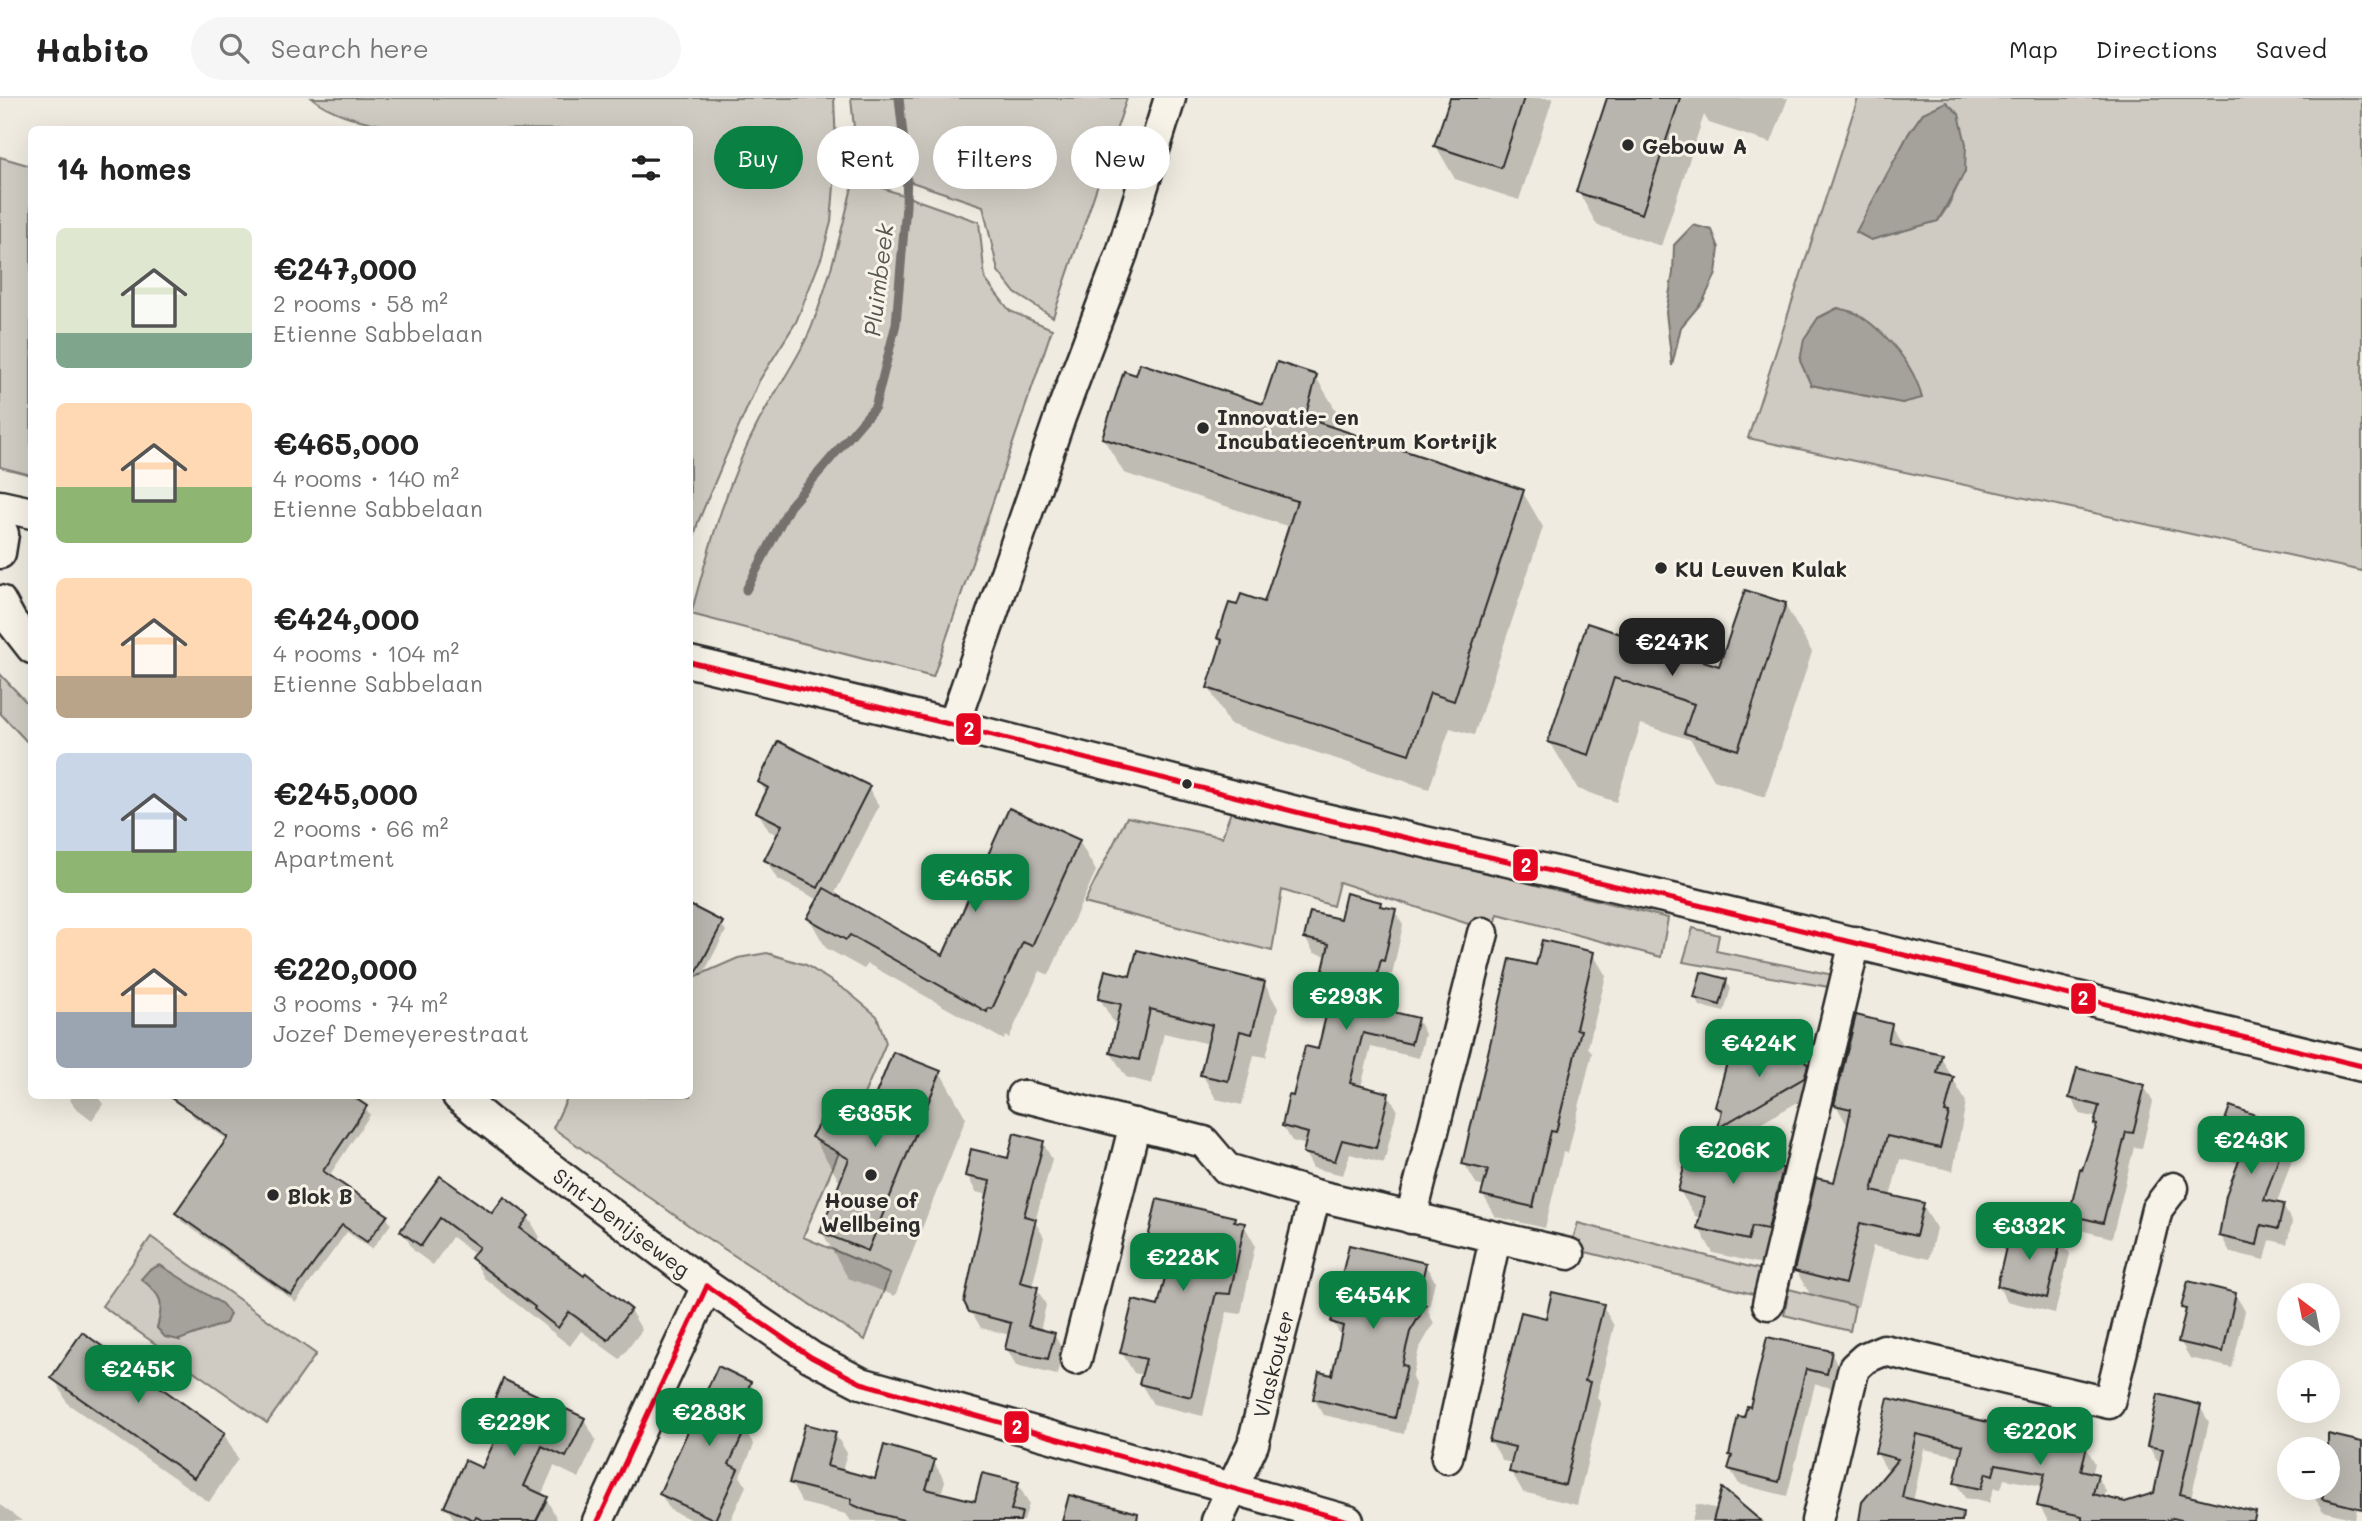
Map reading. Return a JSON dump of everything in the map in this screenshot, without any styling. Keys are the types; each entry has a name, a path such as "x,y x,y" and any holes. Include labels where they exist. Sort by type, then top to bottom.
{"street":[{"path":"953,726 1060,417 1122,253 1170,98"},
{"path":"0,506 28,512"},
{"path":"0,527 3,534 0,553"},
{"path":"0,601 28,643"},
{"path":"693,663 1312,816 1855,943 2362,1066"},
{"path":"1411,1218 1482,933"},
{"path":"1768,1304 1855,943"},
{"path":"1022,1096 1204,1142 1227,1169 1315,1195 1495,1239 1569,1254"},
{"name":"Sint-Denijseweg","path":"462,1099 707,1286 811,1357 861,1383 1348,1521"},
{"path":"1076,1359 1135,1124"},
{"path":"1817,1521 1854,1368 1865,1358 1884,1350 2109,1403 2157,1209 2173,1188"},
{"name":"Vlaskouter","path":"1217,1521 1253,1444 1315,1195"},
{"path":"1447,1458 1495,1239"},
{"path":"598,1521 707,1286"}],"shaded area":[{"path":"312,98 834,98 835,126 817,126 817,189 834,189 831,222 822,256 796,322 759,381 698,522 693,541 693,126 384,126 337,112"},
{"path":"851,98 1127,98 1118,126 1071,126 1071,189 1096,189 1053,317 1015,293 998,271 983,206 919,184 919,126 854,126"},
{"path":"1858,98 2362,98 2362,571 1748,438","holes":["1923,113 1965,171 1938,221 1871,240 1857,232 1909,133","1837,308 1858,314 1902,403 1811,385 1818,318"]},
{"path":"1946,102 1959,114 1966,144 1965,171 1938,221 1871,240 1856,232 1909,133 1923,113"},
{"path":"0,157 28,165 28,474 0,467"},
{"path":"851,189 885,189 979,222 985,279 1010,311 1052,329 933,677 693,615 727,493 758,423 800,351 825,290"},
{"path":"1693,225 1712,230 1719,248 1716,274 1703,301 1681,327 1672,366 1666,312 1673,273 1674,245"},
{"path":"1838,308 1859,315 1880,331 1906,362 1922,398 1902,403 1811,385 1800,361 1804,339 1818,318"},
{"path":"0,674 28,704 28,743 0,713"},
{"path":"1232,809 1668,918 1661,957 1498,914 1493,932 1339,882 1333,906 1282,890 1272,951 1084,903 1127,817 1222,837"},
{"path":"1693,928 1719,935 1716,951 1833,975 1829,987 1683,962"},
{"path":"767,953 806,965 848,992 877,1016 886,1043 803,1237 890,1274 865,1340 698,1232 553,1128 567,1099 693,1099 693,978 738,958"},
{"path":"1578,1223 1762,1270 1753,1294 1570,1248"},
{"path":"151,1237 316,1354 267,1423 102,1306","holes":["158,1292 179,1340 157,1328 162,1309"]},
{"path":"160,1265 222,1304 230,1314 226,1323 179,1340 165,1337 157,1328 161,1312 158,1295 141,1279 149,1270"},
{"path":"1789,1289 1855,1306 1850,1331 1784,1315"}],"building":[{"path":"1450,98 1524,98 1501,168 1434,146"},
{"name":"Gebouw A","path":"1607,98 1680,98 1642,214 1576,192"},
{"path":"1277,362 1317,375 1305,418 1524,490 1454,701 1430,693 1409,754 1207,688 1222,640 1217,638 1229,603 1237,605 1241,594 1264,602 1297,501 1102,438 1124,371 1136,375 1140,363 1263,404"},
{"path":"1745,590 1786,603 1738,750 1684,733 1694,704 1614,678 1589,755 1548,742 1587,623 1719,666"},
{"path":"778,741 870,786 818,888 764,860 782,825 756,812 768,788 758,782"},
{"path":"1009,808 1080,840 1032,946 1023,942 992,1009 988,1008 987,1012 850,935 846,940 807,918 824,888 943,955"},
{"path":"1346,893 1396,909 1384,961 1381,960 1369,1006 1418,1018 1411,1044 1363,1033 1350,1083 1389,1093 1376,1148 1342,1140 1335,1161 1303,1153 1308,1133 1282,1126 1289,1095 1293,1096 1305,1046 1318,1049 1330,999 1317,996 1329,944 1304,938 1310,912 1340,919"},
{"path":"693,907 723,922 693,979"},
{"path":"1542,940 1594,952 1576,1029 1581,1030 1556,1132 1551,1131 1533,1207 1481,1195 1488,1170 1462,1164 1510,959 1536,965"},
{"path":"1137,950 1265,982 1252,1034 1240,1031 1228,1081 1200,1075 1212,1025 1150,1009 1139,1060 1110,1053 1121,1004 1098,999 1105,970 1130,976"},
{"path":"1701,972 1727,979 1720,1005 1694,998"},
{"path":"1856,1015 1892,1024 1888,1042 1942,1054 1937,1073 1954,1077 1940,1148 1887,1136 1872,1191 1924,1203 1916,1236 1860,1223 1845,1284 1794,1271 1816,1178 1834,1182 1844,1143 1851,1109 1834,1105"},
{"path":"1776,1027 1808,1065 1804,1078 1718,1128 1722,1110 1715,1107 1728,1059 1747,1063 1770,1049"},
{"name":"House of Wellbeing","path":"893,1052 941,1071 868,1251 820,1232 849,1159 811,1137 828,1108 862,1128"},
{"path":"2077,1068 2145,1085 2133,1133 2126,1132 2103,1223 2069,1215 2080,1169 2082,1170 2097,1125 2094,1124 2099,1106 2069,1098"},
{"name":"Blok B","path":"172,1099 356,1099 367,1106 323,1171 388,1215 367,1242 342,1225 291,1295 175,1213 228,1137"},
{"path":"2230,1106 2258,1116 2256,1120 2288,1130 2264,1200 2284,1204 2278,1229 2261,1225 2257,1245 2219,1236 2226,1195 2242,1153 2217,1144"},
{"path":"1717,1130 1750,1138 1749,1142 1770,1147 1766,1164 1783,1168 1768,1229 1752,1226 1748,1240 1697,1228 1704,1198 1678,1191 1688,1152 1710,1158"},
{"path":"1014,1133 1044,1141 1024,1216 1036,1219 1020,1282 1038,1287 1028,1326 1055,1333 1048,1359 1005,1349 1011,1323 969,1312 964,1302 990,1181 965,1176 971,1149 1008,1158"},
{"path":"440,1176 492,1213 504,1197 529,1216 520,1228 584,1276 586,1273 631,1309 608,1340 569,1312 558,1328 471,1258 479,1247 440,1218 421,1246 400,1231"},
{"path":"1157,1199 1235,1217 1234,1221 1245,1223 1230,1294 1216,1293 1191,1397 1139,1384 1146,1359 1120,1353 1133,1300 1158,1306 1170,1257 1145,1251"},
{"path":"2011,1226 2062,1237 2047,1298 1997,1286"},
{"path":"1349,1245 1426,1263 1417,1303 1426,1305 1410,1332 1402,1365 1407,1366 1395,1418 1313,1399 1319,1372 1332,1375 1343,1326 1331,1322"},
{"path":"2188,1281 2236,1293 2223,1352 2178,1342 2186,1309 2181,1308"},
{"path":"1552,1292 1604,1304 1585,1381 1590,1382 1565,1485 1509,1472 1515,1447 1489,1441 1521,1312 1546,1318"},
{"path":"82,1332 225,1433 194,1478 51,1378"},
{"path":"1767,1337 1832,1351 1827,1374 1806,1369 1779,1482 1728,1469 1738,1416 1744,1417 1747,1406 1750,1407"},
{"path":"718,1366 751,1382 733,1421 746,1428 729,1464 738,1469 715,1520 659,1494"},
{"path":"503,1379 585,1418 566,1457 542,1446 524,1486 548,1497 536,1521 485,1521 476,1517 474,1520 444,1507 465,1460 482,1468 506,1417 490,1410"},
{"path":"2158,1394 2201,1405 2180,1494 2256,1512 2254,1521 2185,1521 2173,1518 2166,1521 2082,1521 2082,1516 2037,1506 2045,1473 1996,1464 1993,1475 1986,1473 1981,1489 1954,1483 1963,1445 1916,1434 1902,1497 1963,1512 1962,1521 1859,1521 1862,1502 1898,1459 1875,1453 1888,1398 2087,1446 2081,1470 2098,1474 2093,1494 2125,1502 2154,1493 2163,1449 2147,1446"},
{"path":"805,1424 836,1432 827,1466 875,1479 884,1445 935,1460 926,1489 975,1501 982,1473 1019,1482 1011,1510 1022,1512 1020,1521 907,1521 865,1510 851,1504 852,1499 789,1483"},
{"path":"2328,1434 2362,1442 2362,1509 2326,1500 2340,1500 2340,1437 2328,1437"},
{"path":"1722,1488 1761,1521 1713,1521"},
{"path":"1069,1495 1138,1513 1137,1521 1062,1521"}],"waterway":[{"name":"Pluimbeek","path":"746,590 790,506 875,407 896,324 906,206 907,171 899,98"}],"transit line":[{"name":"2","path":"693,663 1312,816 1694,904 2362,1066"},
{"name":"2","path":"707,1286 811,1357 861,1383 1348,1521"},
{"name":"2","path":"598,1521 707,1286"}],"place":[{"name":"Gebouw A","path":"1628,145"},
{"name":"Innovatie- en Incubatiecentrum Kortrijk","path":"1203,428"},
{"name":"KU Leuven Kulak","path":"1661,568"},
{"name":"House of Wellbeing","path":"871,1175"},
{"name":"Blok B","path":"273,1195"}]}
